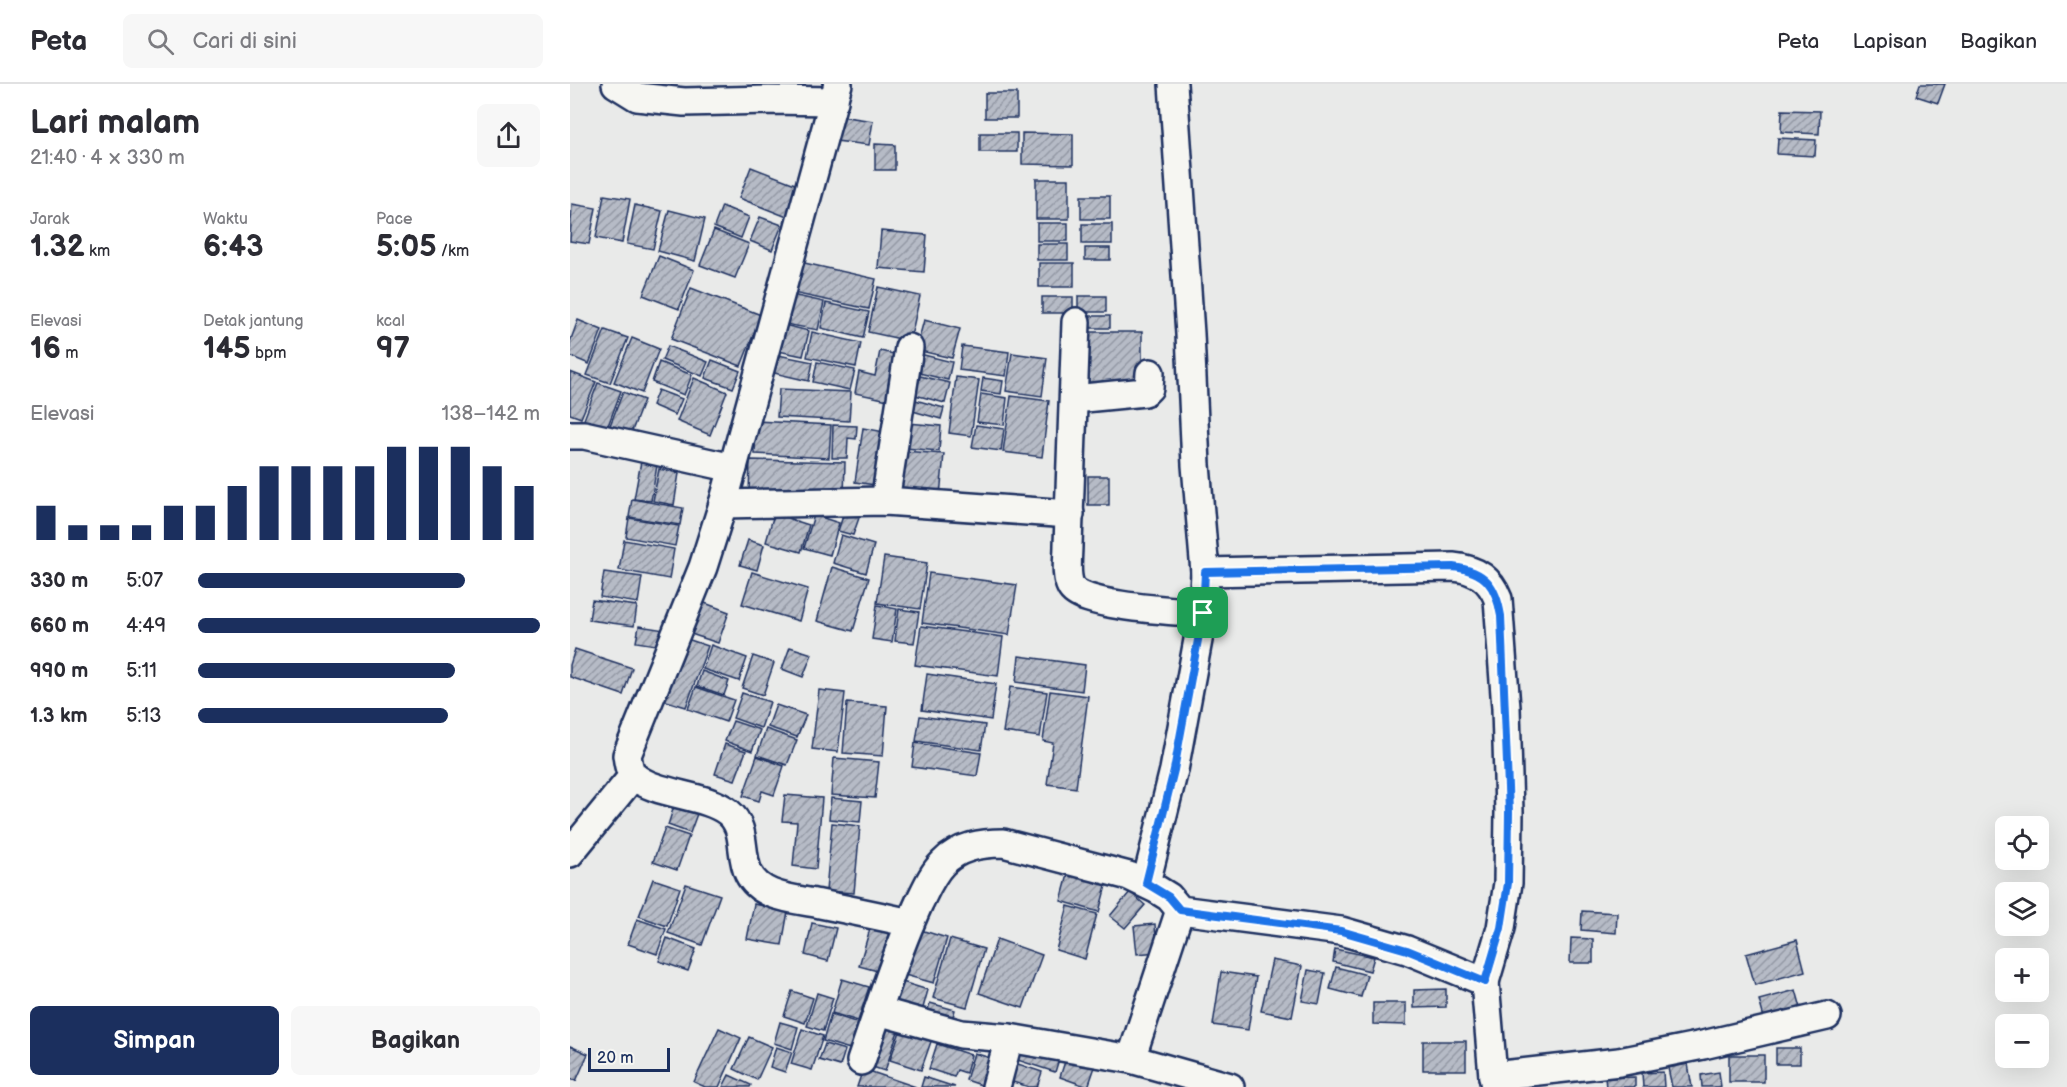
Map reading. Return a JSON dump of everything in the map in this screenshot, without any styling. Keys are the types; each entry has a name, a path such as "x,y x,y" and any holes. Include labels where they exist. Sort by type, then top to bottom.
{"street":[{"path":"616,84 637,97 684,102 769,100 836,92 723,504 703,567 627,755 628,765 633,776 647,783 704,801 730,813 740,833 750,879 770,892 910,922"},
{"path":"1146,883 1174,770 1203,613 1205,572 1196,465 1190,334 1173,84"},
{"path":"1076,322 1068,578 1070,586 1074,592 1083,597 1142,609 1203,613"},
{"path":"885,501 909,348"},
{"path":"1074,399 1145,392 1149,388 1150,373"},
{"path":"570,435 584,435 733,468"},
{"path":"723,504 885,501 1070,514"},
{"path":"1205,572 1453,567 1468,568 1480,574 1494,589 1501,616 1509,812 1508,871 1501,928 1485,982 1494,1082 1619,1062 1827,1016"},
{"path":"570,853 633,776"},
{"path":"861,1061 910,922 927,886 944,861 961,850 979,844 1003,843 1093,865 1146,883 1169,897 1180,910 1341,931 1407,950 1485,982"},
{"path":"1131,1059 1180,910"},
{"path":"878,1011 961,1034 1009,1038 1131,1059 1230,1087"},
{"path":"996,1087 1009,1038"}],"building":[{"path":"1920,84 1945,84 1938,103 1916,96"},
{"path":"985,93 1017,93 1017,118 985,118"},
{"path":"1782,110 1820,111 1819,134 1781,132"},
{"path":"840,116 873,121 869,145 836,141"},
{"path":"980,133 1017,133 1017,152 980,152"},
{"path":"1022,133 1073,134 1073,165 1022,164"},
{"path":"1778,138 1816,140 1815,156 1777,154"},
{"path":"875,144 895,145 895,170 875,170"},
{"path":"751,167 800,186 787,217 739,198"},
{"path":"1036,179 1069,179 1069,219 1036,219"},
{"path":"604,195 630,199 622,243 596,238"},
{"path":"1081,196 1110,196 1110,219 1081,219"},
{"path":"572,204 596,208 589,244 570,241"},
{"path":"635,205 662,211 653,249 627,244"},
{"path":"722,206 749,217 741,238 714,227"},
{"path":"669,210 705,219 695,261 658,251"},
{"path":"760,217 782,225 772,250 750,241"},
{"path":"1037,223 1068,223 1068,241 1037,241"},
{"path":"1082,224 1112,224 1112,244 1082,244"},
{"path":"714,230 749,244 735,278 700,265"},
{"path":"881,231 927,235 924,272 878,268"},
{"path":"1037,244 1068,244 1068,260 1037,260"},
{"path":"1085,248 1110,248 1110,260 1085,260"},
{"path":"659,256 694,270 679,309 643,295"},
{"path":"800,262 876,279 869,309 793,293"},
{"path":"1039,263 1074,263 1074,287 1039,287"},
{"path":"878,287 920,296 910,341 868,332"},
{"path":"691,288 761,315 741,366 671,339"},
{"path":"792,295 824,302 818,330 785,324"},
{"path":"1078,296 1106,296 1106,312 1078,312"},
{"path":"1042,297 1073,297 1073,313 1042,313"},
{"path":"826,303 869,312 863,338 821,328"},
{"path":"1079,316 1110,316 1110,328 1079,328"},
{"path":"578,320 602,330 589,364 570,356 570,342"},
{"path":"924,320 960,329 952,358 916,350"},
{"path":"784,325 809,331 803,356 778,351"},
{"path":"605,330 628,338 610,383 587,375"},
{"path":"812,332 861,343 856,367 807,357"},
{"path":"1086,332 1142,332 1142,386 1086,386"},
{"path":"632,338 659,349 642,393 614,382"},
{"path":"668,346 708,362 702,376 662,360"},
{"path":"962,346 1009,352 1006,376 959,370"},
{"path":"880,351 903,356 893,401 855,393 859,372 875,376"},
{"path":"916,353 952,362 948,380 911,371"},
{"path":"1012,353 1047,358 1042,396 1006,391"},
{"path":"778,355 813,362 809,381 774,373"},
{"path":"712,360 740,371 733,388 705,378"},
{"path":"659,362 692,375 684,395 652,382"},
{"path":"817,362 855,370 850,390 813,382"},
{"path":"570,372 596,382 581,418 570,414"},
{"path":"920,376 950,383 945,403 915,395"},
{"path":"956,377 979,380 971,436 949,433"},
{"path":"694,378 727,392 710,435 677,421"},
{"path":"983,378 1003,381 1001,394 981,391"},
{"path":"598,383 621,391 606,431 583,422"},
{"path":"779,389 851,392 849,421 777,417"},
{"path":"658,390 682,399 675,415 652,405"},
{"path":"623,392 644,400 630,436 609,428"},
{"path":"981,394 1007,398 1004,425 977,422"},
{"path":"1011,396 1049,401 1042,457 1003,452"},
{"path":"912,399 944,408 941,419 909,410"},
{"path":"756,421 831,425 829,458 755,454"},
{"path":"908,423 941,426 939,451 905,448"},
{"path":"833,425 857,426 856,439 848,438 847,458 832,458"},
{"path":"976,425 1004,429 1001,451 972,447"},
{"path":"863,428 890,433 882,486 855,482"},
{"path":"903,451 944,454 940,496 899,492"},
{"path":"642,456 658,459 651,501 634,499"},
{"path":"750,460 845,462 844,496 749,494"},
{"path":"659,469 679,473 674,505 653,501"},
{"path":"1088,476 1109,476 1109,505 1088,505"},
{"path":"632,499 683,508 680,525 629,517"},
{"path":"845,510 860,515 853,535 838,531"},
{"path":"774,514 809,525 801,552 766,542"},
{"path":"814,515 839,523 830,555 804,548"},
{"path":"629,518 679,526 675,546 626,537"},
{"path":"841,535 874,545 866,573 833,563"},
{"path":"624,540 674,549 669,579 619,570"},
{"path":"748,540 764,545 757,570 740,565"},
{"path":"884,557 927,563 920,609 877,603"},
{"path":"832,567 869,578 853,631 817,621"},
{"path":"604,572 642,577 638,603 600,597"},
{"path":"752,572 808,589 799,621 742,604"},
{"path":"929,573 1017,585 1009,635 922,623"},
{"path":"592,600 637,606 634,626 589,620"},
{"path":"702,602 729,612 718,643 691,634"},
{"path":"877,605 897,609 892,642 872,639"},
{"path":"899,609 919,612 914,643 895,641"},
{"path":"639,626 665,630 662,646 636,642"},
{"path":"921,626 1003,637 998,676 915,665"},
{"path":"684,638 708,646 686,707 663,700"},
{"path":"711,645 747,658 739,681 703,669"},
{"path":"790,647 812,654 803,677 782,669"},
{"path":"575,649 632,668 623,695 570,677 570,665"},
{"path":"753,656 774,663 763,695 742,688"},
{"path":"1019,656 1085,665 1082,691 1016,682"},
{"path":"702,671 729,681 724,695 697,686"},
{"path":"927,674 996,684 991,720 922,710"},
{"path":"696,687 734,700 726,722 688,709"},
{"path":"1010,687 1047,692 1040,737 1003,732"},
{"path":"819,690 845,693 838,752 812,749"},
{"path":"1050,691 1088,696 1076,788 1047,784 1053,743 1043,741"},
{"path":"742,693 770,702 761,728 733,718"},
{"path":"847,703 887,706 883,756 843,753"},
{"path":"776,705 806,715 797,737 768,727"},
{"path":"920,716 985,725 981,750 916,741"},
{"path":"733,721 760,730 752,751 725,741"},
{"path":"766,729 797,740 787,765 757,755"},
{"path":"915,743 981,753 977,776 912,767"},
{"path":"725,744 746,751 735,780 715,774"},
{"path":"757,756 784,766 774,795 762,791 759,801 743,796"},
{"path":"834,758 879,762 875,798 831,795"},
{"path":"785,795 822,798 816,869 793,866 797,822 782,821"},
{"path":"831,798 862,801 860,822 829,819"},
{"path":"675,803 698,811 690,833 668,825"},
{"path":"832,823 860,826 854,893 826,891"},
{"path":"665,828 689,836 677,870 653,862"},
{"path":"1070,867 1108,878 1099,912 1061,901"},
{"path":"653,879 680,888 667,926 639,916"},
{"path":"686,884 720,895 702,945 668,933"},
{"path":"1130,892 1145,905 1125,928 1110,916"},
{"path":"754,904 788,911 782,945 747,939"},
{"path":"1068,906 1097,914 1085,959 1056,950"},
{"path":"1582,911 1617,913 1616,933 1581,930"},
{"path":"637,919 666,929 657,954 628,944"},
{"path":"872,922 898,928 885,973 859,966"},
{"path":"812,923 836,928 828,961 805,955"},
{"path":"1155,924 1157,952 1137,954 1134,926"},
{"path":"914,928 947,938 934,983 901,974"},
{"path":"667,938 696,949 688,971 659,961"},
{"path":"1571,938 1593,939 1593,963 1570,963"},
{"path":"950,939 984,949 967,1007 933,998"},
{"path":"997,939 1042,955 1023,1008 979,993"},
{"path":"1797,940 1805,971 1755,985 1746,954"},
{"path":"1335,949 1374,957 1370,971 1333,962"},
{"path":"1272,960 1302,966 1292,1017 1261,1011"},
{"path":"1336,967 1367,975 1361,997 1330,989"},
{"path":"1308,970 1325,973 1319,1004 1302,1001"},
{"path":"1221,972 1256,977 1248,1030 1213,1025"},
{"path":"842,979 869,987 858,1021 832,1013"},
{"path":"899,981 928,990 921,1015 892,1007"},
{"path":"1446,989 1446,1007 1414,1008 1414,990"},
{"path":"1796,990 1803,1015 1766,1025 1759,1000"},
{"path":"792,991 813,998 805,1023 784,1016"},
{"path":"817,993 833,998 823,1031 807,1026"},
{"path":"930,1003 955,1010 951,1023 926,1016"},
{"path":"1373,1003 1406,1003 1406,1025 1373,1024"},
{"path":"831,1014 858,1023 850,1049 823,1041"},
{"path":"880,1015 901,1022 885,1071 863,1064"},
{"path":"780,1022 798,1027 792,1049 774,1043"},
{"path":"903,1023 934,1033 921,1070 890,1060"},
{"path":"719,1028 741,1038 719,1087 705,1087 694,1082"},
{"path":"802,1029 823,1036 812,1070 791,1064"},
{"path":"749,1037 772,1047 757,1080 734,1069"},
{"path":"1013,1041 1060,1056 1055,1072 1008,1057"},
{"path":"1423,1041 1466,1041 1466,1070 1423,1070"},
{"path":"825,1044 845,1050 840,1066 819,1060"},
{"path":"937,1044 971,1055 966,1073 957,1070 954,1077 929,1069"},
{"path":"570,1046 588,1054 576,1081 570,1079"},
{"path":"776,1047 792,1052 785,1072 770,1067"},
{"path":"1776,1048 1800,1048 1800,1064 1776,1064"},
{"path":"1068,1052 1097,1061 1088,1087 1060,1077"},
{"path":"974,1053 1000,1061 987,1087 966,1080"},
{"path":"1729,1055 1764,1055 1764,1082 1729,1082"},
{"path":"1006,1060 1042,1072 1037,1087 1029,1087 1000,1078"},
{"path":"1688,1064 1692,1087 1672,1087 1668,1068"},
{"path":"863,1069 916,1087 857,1087"},
{"path":"1663,1072 1664,1087 1643,1087 1642,1073"},
{"path":"1719,1072 1721,1087 1702,1087 1701,1075"},
{"path":"729,1075 751,1085 750,1087 723,1087"},
{"path":"924,1077 955,1087 921,1087"},
{"path":"1635,1077 1635,1087 1606,1087 1605,1078"}],"route":[{"path":"1453,567 1468,568 1480,574 1494,589 1501,616 1506,708 1509,812 1508,883 1501,928 1485,982 1407,950 1341,931 1180,910 1169,897 1146,883 1174,770 1203,613 1205,572 1453,567"}]}
